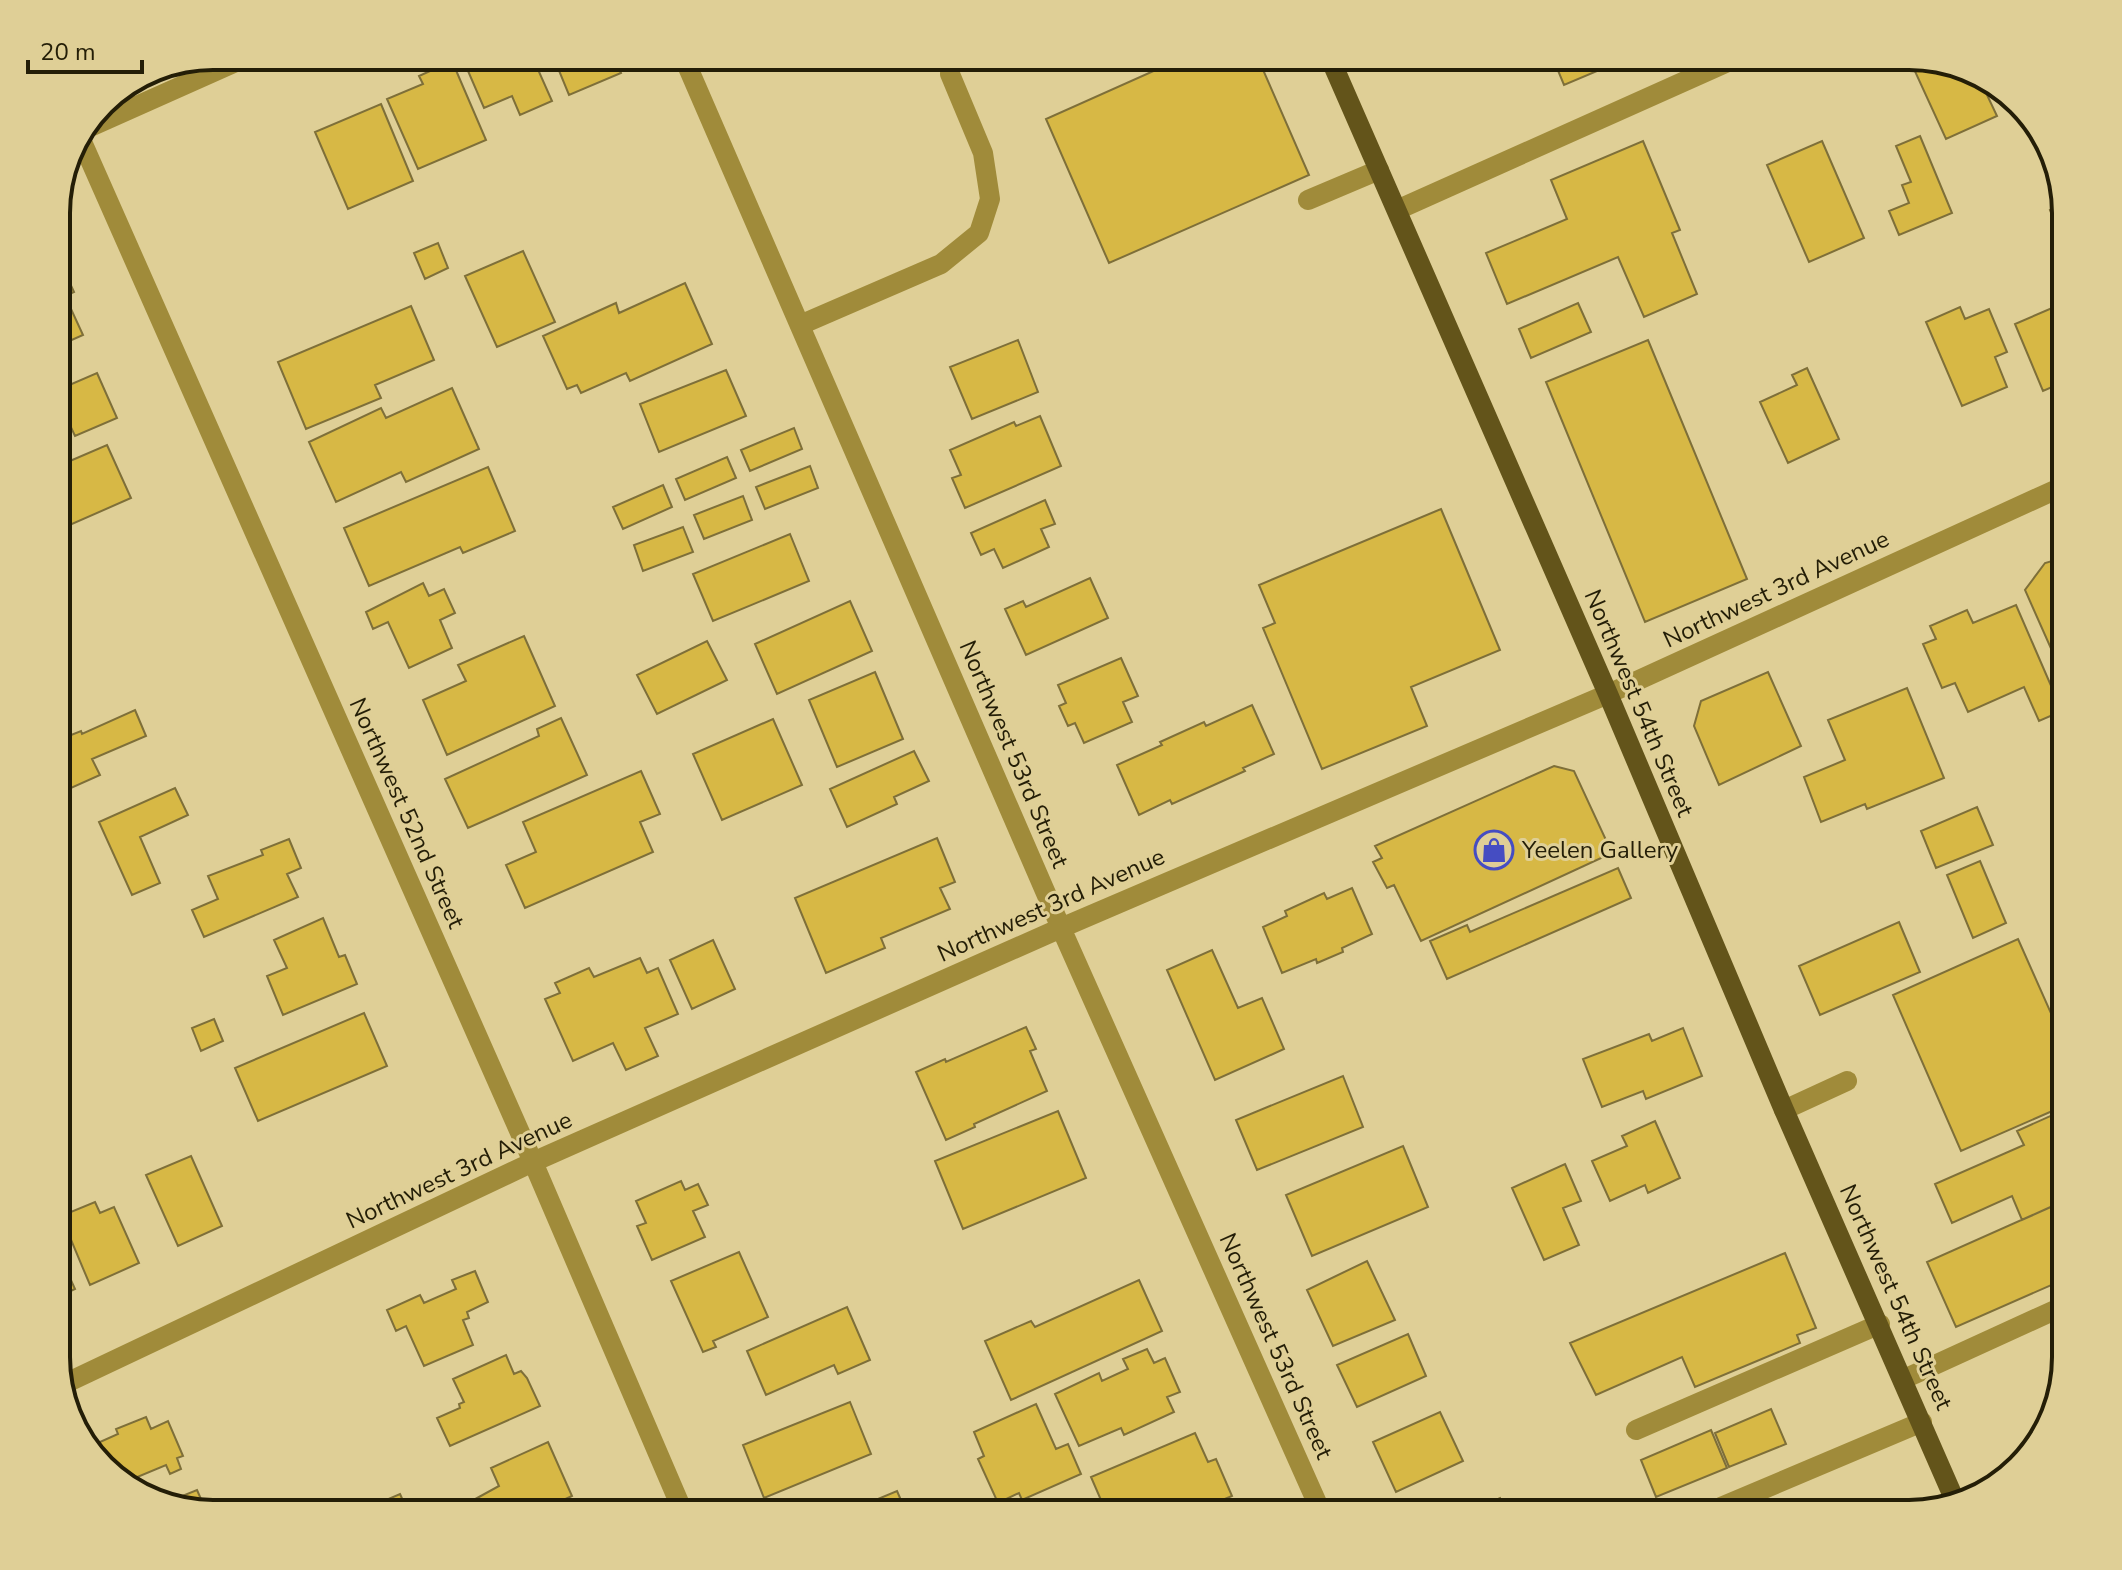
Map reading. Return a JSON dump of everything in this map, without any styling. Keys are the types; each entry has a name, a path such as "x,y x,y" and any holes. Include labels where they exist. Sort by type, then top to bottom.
{"main road":[{"name":"Northwest 54th Street","path":"1335,70 1952,1493"}],"street":[{"path":"104,121 218,70"},
{"name":"Northwest 53rd Street","path":"689,70 1061,928 1316,1500"},
{"path":"800,325 941,264 979,233 990,199 983,153 950,70"},
{"path":"1397,210 1710,70"},
{"name":"Northwest 52nd Street","path":"85,149 533,1162 678,1500"},
{"path":"1308,200 1379,170"},
{"name":"Northwest 3rd Avenue","path":"72,1380 533,1162 1061,928 1608,694 2052,491"},
{"path":"1784,1110 1847,1081"},
{"path":"1904,1379 2052,1311"},
{"path":"1636,1430 1880,1324"},
{"path":"1738,1500 1922,1422"}],"building":[{"path":"432,70 456,70 486,140 418,169 387,99 423,84 419,76"},
{"path":"468,70 538,70 552,101 520,115 512,96 484,108"},
{"path":"559,70 620,70 621,73 569,95"},
{"path":"1156,70 1263,70 1309,175 1109,263 1046,119"},
{"path":"1558,70 1600,70 1564,85"},
{"path":"1915,70 1946,75 1972,85 1986,93 1997,116 1946,139"},
{"path":"381,104 413,181 348,209 315,132"},
{"path":"1920,136 1952,213 1899,235 1889,211 1909,203 1902,185 1911,182 1896,146"},
{"path":"1643,141 1680,230 1672,233 1697,294 1644,317 1618,257 1507,304 1486,253 1567,219 1551,180"},
{"path":"1822,141 1864,238 1809,262 1767,165"},
{"path":"438,243 448,268 425,279 414,253"},
{"path":"523,251 555,322 497,347 465,276"},
{"path":"685,283 712,344 630,381 626,373 581,393 577,385 567,389 543,336 616,303 619,313"},
{"path":"1578,303 1591,332 1531,358 1519,329"},
{"path":"411,306 434,360 375,385 381,398 306,429 278,362"},
{"path":"70,307 83,335 70,341"},
{"path":"1960,307 1965,319 1989,309 2007,352 1995,357 2007,387 1962,406 1926,322"},
{"path":"2052,308 2052,387 2043,391 2015,324"},
{"path":"1018,340 1038,392 972,419 950,367"},
{"path":"1648,340 1747,579 1645,622 1546,382"},
{"path":"1807,368 1839,439 1788,463 1760,402 1797,385 1792,375"},
{"path":"726,370 746,416 659,452 640,404"},
{"path":"97,373 117,418 75,436 70,425 70,385"},
{"path":"452,388 479,449 406,482 401,472 336,502 309,442 381,408 386,418"},
{"path":"1040,416 1061,466 965,508 952,478 961,475 950,450 1014,422 1016,426"},
{"path":"794,428 802,449 750,471 741,450"},
{"path":"107,445 131,498 70,525 70,461"},
{"path":"727,457 736,478 685,500 676,479"},
{"path":"810,466 818,488 765,509 756,487"},
{"path":"488,467 515,531 463,553 460,547 369,586 344,528"},
{"path":"663,485 672,507 623,529 613,507"},
{"path":"743,496 752,520 704,539 694,515"},
{"path":"1045,500 1055,524 1041,529 1049,547 1003,568 994,549 981,555 971,533"},
{"path":"1441,509 1500,650 1411,687 1427,726 1322,769 1263,628 1275,623 1259,585"},
{"path":"683,527 693,552 643,571 634,545"},
{"path":"790,534 809,581 713,621 693,574"},
{"path":"2052,561 2052,651 2025,590 2045,563"},
{"path":"1090,578 1108,618 1026,655 1005,609 1023,601 1026,607"},
{"path":"423,583 429,596 444,589 455,613 440,620 452,648 409,668 388,622 373,629 366,612"},
{"path":"850,601 872,651 777,694 755,644"},
{"path":"2016,605 2052,688 2052,715 2039,721 2024,687 1968,712 1955,683 1942,688 1923,644 1936,639 1930,626 1967,610 1973,623"},
{"path":"524,636 555,706 447,755 423,700 466,681 458,665"},
{"path":"707,641 727,680 657,714 637,675"},
{"path":"1121,658 1138,696 1123,702 1132,722 1084,743 1075,723 1068,726 1059,706 1066,703 1058,685"},
{"path":"875,672 903,739 837,767 809,700"},
{"path":"1768,672 1801,746 1719,785 1694,726 1701,701"},
{"path":"1907,688 1944,778 1867,809 1865,804 1821,822 1804,777 1845,760 1828,720"},
{"path":"1252,705 1274,754 1243,768 1245,771 1172,804 1170,800 1139,815 1117,765 1204,722 1206,726"},
{"path":"135,710 146,736 92,759 100,775 71,788 70,735 81,731 82,734"},
{"path":"561,718 587,775 468,828 445,779 539,736 537,729"},
{"path":"773,719 802,785 722,820 693,754"},
{"path":"914,751 929,781 894,797 897,804 847,827 830,789"},
{"name":"Yeelen Gallery","path":"1554,766 1574,771 1612,853 1421,941 1394,885 1387,888 1373,862 1382,858 1375,846"},
{"path":"641,771 660,814 640,822 653,852 525,908 506,865 536,852 523,822"},
{"path":"175,788 188,815 140,837 160,883 132,895 99,822"},
{"path":"1977,807 1993,845 1936,868 1921,831"},
{"path":"937,838 955,882 940,888 950,909 881,938 885,948 826,973 795,898"},
{"path":"289,839 301,868 287,874 298,897 204,937 192,910 218,899 208,876 263,855 261,850"},
{"path":"1980,861 2006,923 1973,938 1947,875"},
{"path":"1618,868 1631,898 1447,979 1430,941 1467,925 1470,932"},
{"path":"1352,888 1372,934 1342,948 1343,952 1282,973 1263,927 1287,916 1285,911 1324,893 1327,899"},
{"path":"323,918 339,957 345,955 357,984 283,1015 267,976 287,968 274,940"},
{"path":"1899,922 1920,972 1820,1015 1799,966"},
{"path":"2018,939 2052,1016 2052,1111 1961,1151 1893,995"},
{"path":"713,940 735,989 692,1009 670,960"},
{"path":"1212,950 1238,1008 1262,998 1284,1049 1215,1080 1167,970"},
{"path":"640,958 647,973 658,968 678,1014 645,1028 658,1056 626,1070 613,1043 573,1061 545,999 560,993 555,983 589,968 594,977"},
{"path":"364,1013 387,1066 258,1121 235,1068"},
{"path":"214,1019 223,1041 201,1051 192,1028"},
{"path":"1026,1027 1036,1049 1030,1051 1047,1091 946,1140 916,1072"},
{"path":"1683,1028 1702,1076 1646,1099 1643,1091 1602,1107 1583,1059 1649,1034 1652,1041"},
{"path":"1343,1076 1363,1127 1257,1170 1236,1120"},
{"path":"1058,1111 1086,1178 963,1229 935,1161"},
{"path":"2052,1115 2052,1206 2022,1220 2012,1196 1952,1223 1935,1184 2024,1145 2017,1131"},
{"path":"1655,1121 1680,1178 1648,1193 1645,1185 1610,1201 1592,1161 1627,1146 1622,1136"},
{"path":"1403,1146 1428,1207 1312,1256 1286,1195"},
{"path":"191,1156 222,1226 178,1246 146,1175"},
{"path":"1565,1164 1581,1201 1563,1208 1579,1245 1544,1260 1512,1188"},
{"path":"681,1181 685,1190 698,1184 708,1205 693,1211 705,1237 652,1260 637,1226 646,1223 636,1201"},
{"path":"95,1202 100,1213 114,1207 139,1263 90,1285 70,1237 70,1212"},
{"path":"2052,1206 2052,1285 1956,1327 1927,1262"},
{"path":"739,1252 768,1317 713,1341 716,1347 703,1352 671,1281"},
{"path":"1785,1253 1816,1328 1797,1335 1800,1343 1695,1387 1682,1357 1596,1395 1570,1343"},
{"path":"1367,1261 1395,1320 1333,1346 1307,1290"},
{"path":"475,1271 488,1302 467,1312 469,1318 463,1320 473,1345 424,1366 406,1326 396,1331 387,1310 420,1295 424,1303 456,1289 452,1280"},
{"path":"1139,1280 1162,1331 1011,1400 985,1341 1031,1321 1035,1327"},
{"path":"847,1307 870,1360 838,1374 834,1365 766,1395 747,1351"},
{"path":"1408,1334 1426,1376 1357,1407 1337,1365"},
{"path":"1147,1349 1154,1363 1165,1358 1180,1392 1167,1397 1174,1412 1124,1435 1121,1428 1079,1446 1055,1394 1099,1373 1102,1381 1128,1369 1123,1359"},
{"path":"506,1355 514,1374 521,1371 527,1378 540,1406 450,1446 437,1418 460,1408 459,1404 464,1402 453,1379"},
{"path":"850,1402 871,1454 764,1498 743,1445"},
{"path":"1036,1404 1056,1449 1068,1444 1081,1474 1022,1500 1019,1493 997,1500 978,1459 984,1456 974,1432"},
{"path":"1771,1409 1786,1444 1729,1467 1715,1433"},
{"path":"1440,1412 1463,1461 1396,1492 1373,1442"},
{"path":"146,1417 151,1429 168,1421 183,1456 177,1458 181,1469 170,1474 166,1465 136,1477 99,1443 118,1434 116,1429"},
{"path":"1711,1430 1727,1468 1656,1497 1641,1460"},
{"path":"1195,1433 1208,1462 1216,1459 1232,1496 1222,1500 1101,1500 1091,1477"},
{"path":"548,1442 572,1496 563,1500 473,1500 499,1486 491,1468"},
{"path":"197,1490 201,1499 194,1499 181,1496"},
{"path":"897,1491 901,1500 875,1500"},
{"path":"400,1494 403,1500 386,1500"}],"place":[{"name":"Yeelen Gallery","path":"1494,850"}]}
